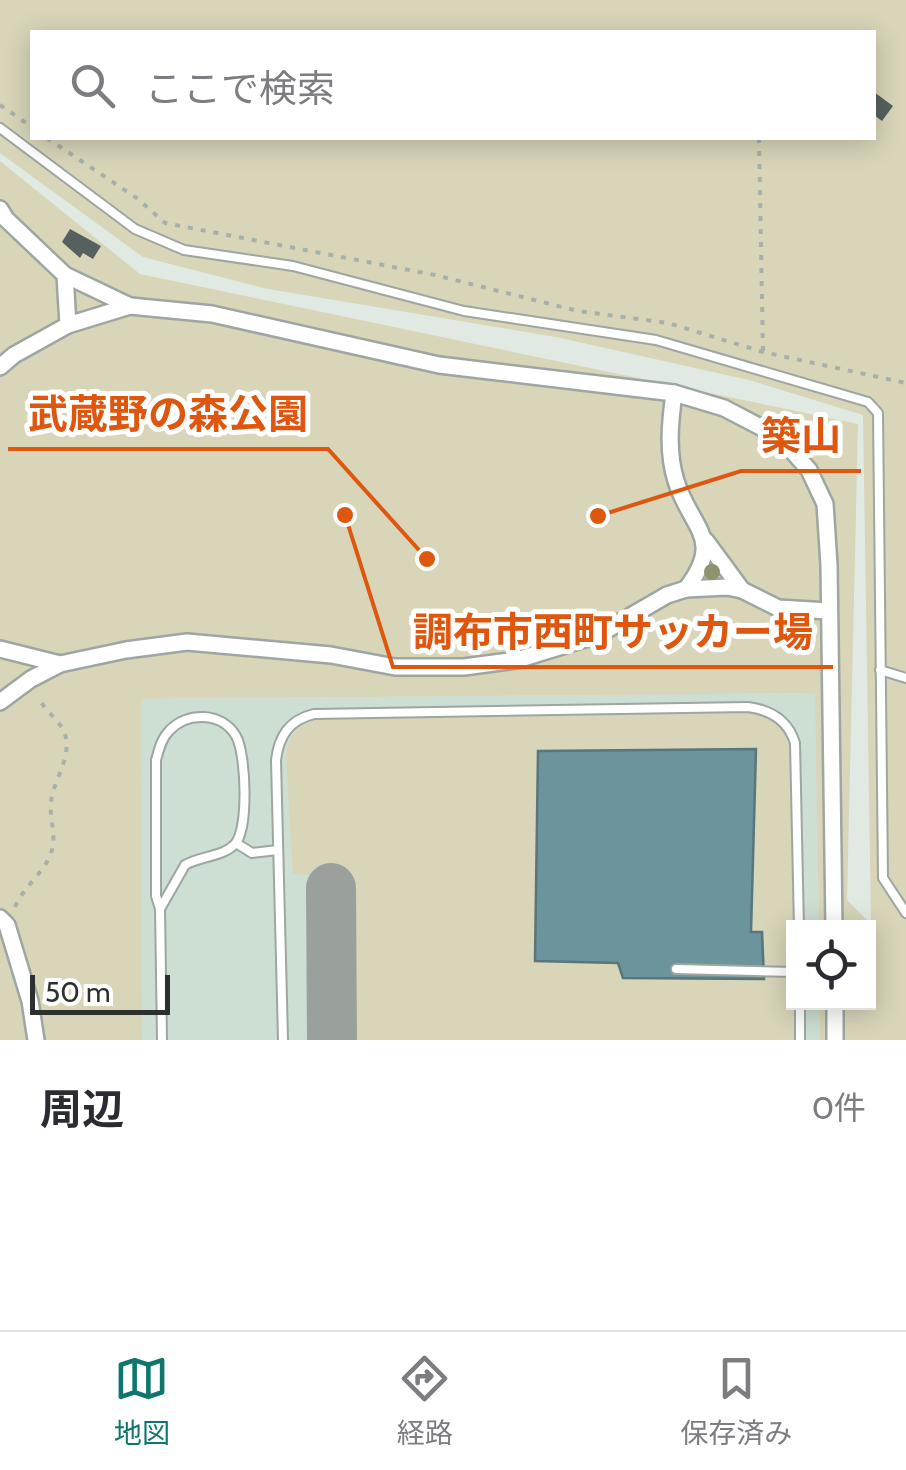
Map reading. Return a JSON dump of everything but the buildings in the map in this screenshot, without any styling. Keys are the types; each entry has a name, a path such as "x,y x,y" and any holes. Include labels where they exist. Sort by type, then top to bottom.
{"street":[{"path":"0,209 65,276 130,306 212,314 438,365 674,394 724,408 787,444 809,470 822,494 828,522 834,920"},
{"path":"65,276 68,325"},
{"path":"0,368 14,355 68,325 130,306"},
{"path":"674,394 670,446 676,480 706,541 742,590"},
{"path":"686,588 700,568 706,541"},
{"path":"1,694 60,664 187,642 330,655 395,666 517,660 598,636 686,588 742,590 778,608 829,611"},
{"path":"0,649 60,664"},
{"path":"4,922 30,1001 36,1040"},
{"path":"835,1010 835,1040"}],"lane":[{"path":"0,128 135,228 184,250 293,266 464,311 656,340 868,402 878,412 883,878 906,913"},
{"path":"880,670 906,678"},
{"path":"282,1040 277,750 284,731 304,717 761,708 784,722 794,743 799,920"},
{"path":"160,909 184,865 225,852 236,843 244,816 240,744 223,723 207,717 192,717 167,733 156,760 162,1040"},
{"path":"236,843 252,854 278,850"},
{"path":"676,969 786,972"},
{"path":"800,1010 800,1040"}],"path":[{"path":"0,105 30,127"},
{"path":"50,140 166,223 435,275 578,310 668,323 763,352 906,382"},
{"path":"759,140 763,352"},
{"path":"4,922 22,890 49,858 55,835 50,806 57,774 67,756 65,732 41,704 31,679"}],"shaded area":[{"path":"0,0 906,0 906,1040 820,1040 820,1010 876,1010 876,920 871,920 863,415 749,380 556,337 268,289 143,257 0,153"},
{"path":"0,161 140,274 858,424 847,900 867,920 819,920 815,693 141,699 142,1040 0,1040"},
{"path":"816,693 819,920 786,920 786,1010 820,1010 820,1040 142,1040 140,699"},
{"path":"768,710 796,740 798,920 786,920 786,1010 799,1010 799,1040 350,1040 348,877 293,874 286,753 298,728 314,719"}],"water":[{"path":"756,749 751,932 762,932 764,979 623,978 618,963 535,961 538,751"}],"taxiway":[{"path":"331,888 332,1040"}],"place":[{"name":"調布市西町サッカー場","path":"345,515"},
{"name":"築山","path":"598,516"},
{"name":"武蔵野の森公園","path":"427,559"}]}
